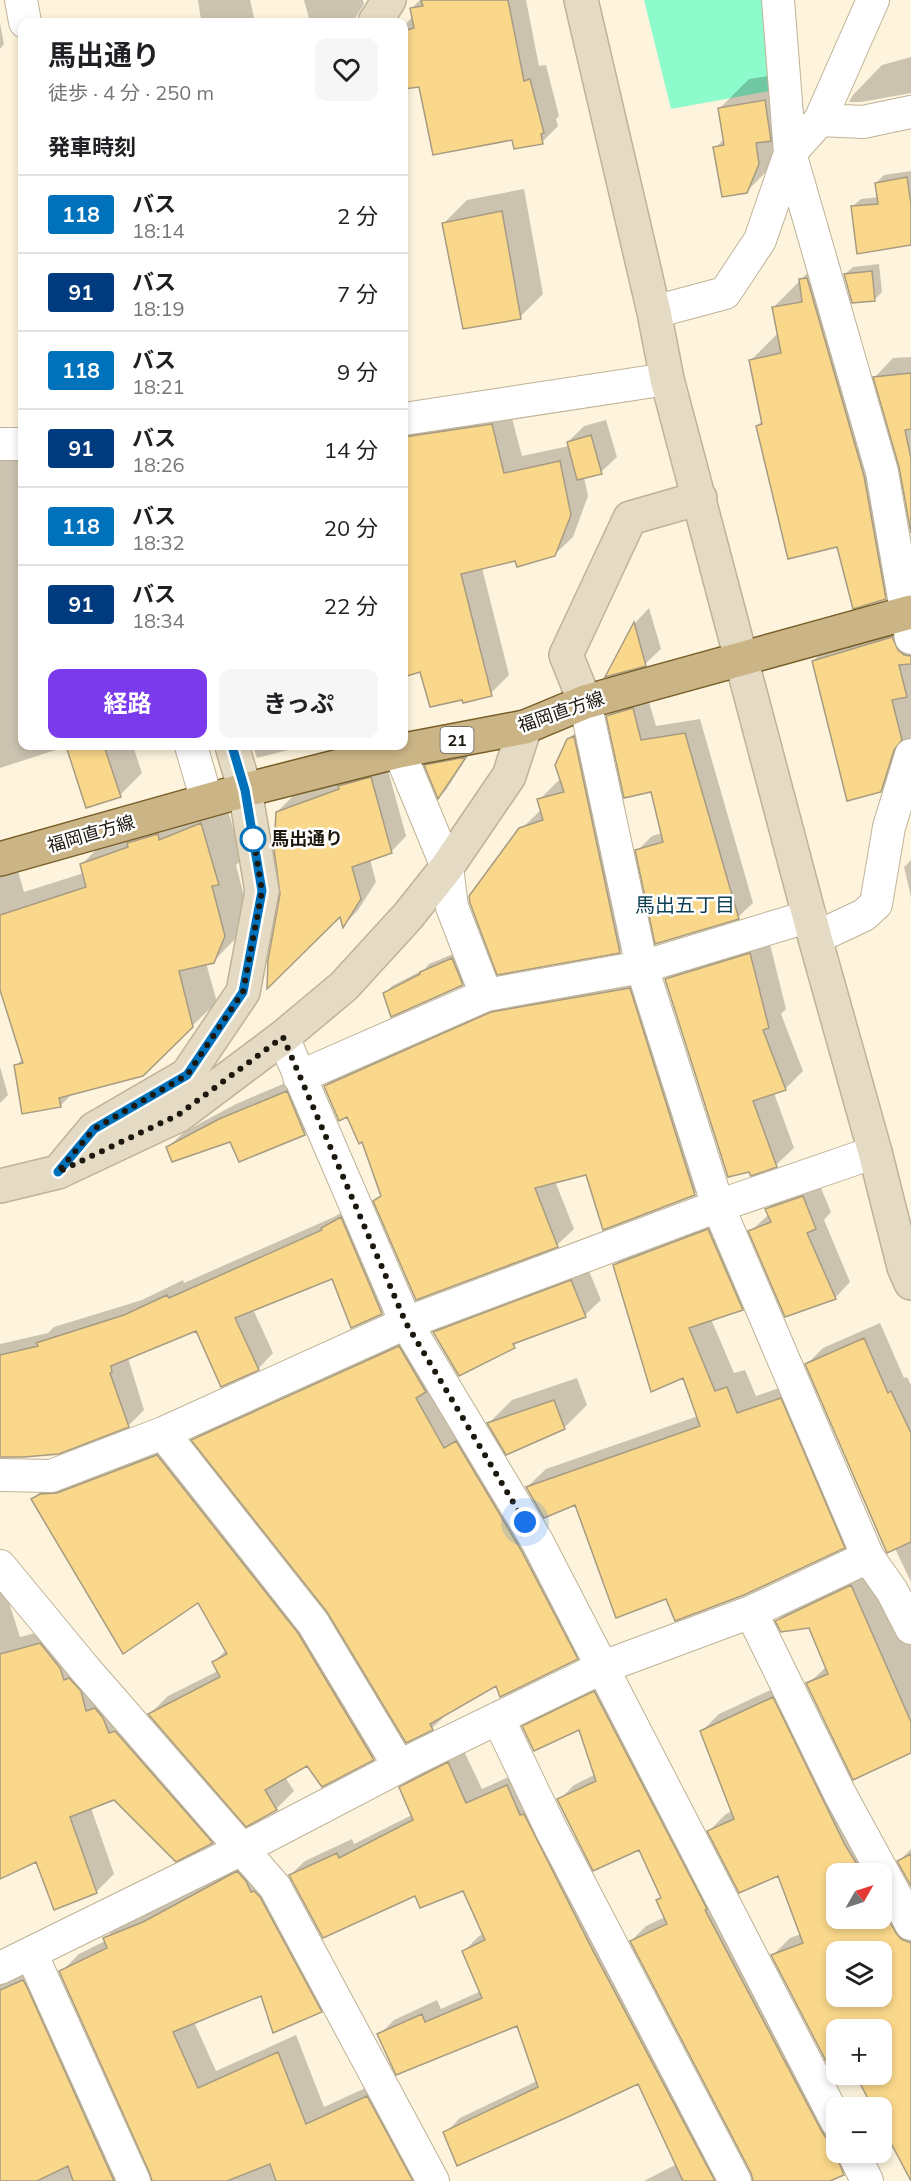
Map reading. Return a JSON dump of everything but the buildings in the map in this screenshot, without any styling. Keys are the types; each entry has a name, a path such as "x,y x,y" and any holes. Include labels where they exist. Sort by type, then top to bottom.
{"main road":[{"name":"福岡直方線","path":"408,749 525,727 585,702 692,674 741,658 910,621"},
{"name":"福岡直方線","path":"0,859 245,790 404,750"}],"street":[{"path":"21,0 24,18"},
{"path":"377,18 388,0"},
{"path":"581,0 654,312 667,379 813,927 909,1271"},
{"path":"778,0 790,153 882,472 910,621"},
{"path":"654,312 726,293 760,240 790,153 820,120 873,0"},
{"path":"820,120 863,122 911,112"},
{"path":"408,418 667,379"},
{"path":"0,444 18,444"},
{"path":"700,498 630,518 566,655 585,702 642,967 718,1206 868,1557 892,1591 911,1628"},
{"path":"0,1186 58,1172 178,1115 283,1037 344,986 408,916 447,867 509,776 525,727"},
{"path":"192,750 207,801"},
{"path":"58,1172 94,1129 187,1075 243,992 262,891 245,790 233,750"},
{"path":"399,751 447,867 452,907 486,995"},
{"path":"299,1077 486,995 642,967 864,915 876,904 889,827 911,755"},
{"path":"283,1037 406,1323 537,1541 826,2101"},
{"path":"0,1475 51,1476 163,1433 406,1323 718,1206 875,1152"},
{"path":"163,1433 313,1623 399,1766"},
{"path":"0,1968 242,1849 399,1766 603,1667 751,1612 868,1557"},
{"path":"0,1566 85,1669 275,1887 433,2181"},
{"path":"751,1612 840,1794 911,1924"},
{"path":"498,1718 550,1829 735,2181"},
{"path":"31,1953 134,2181"},
{"path":"858,2163 867,2181"}],"green space":[{"path":"644,0 766,0 775,90 671,109"}],"bus line":[{"name":"118","path":"58,1172 94,1129 187,1075 243,992 262,891 245,790 233,750"}],"place":[{"name":"馬出通り","path":"253,839"}],"district":[{"name":"馬出五丁目","path":"685,905"}],"route":[{"path":"253,839 252,830 262,891 243,992 187,1075 94,1129 58,1172 178,1115 283,1037 406,1323 525,1522"}]}
